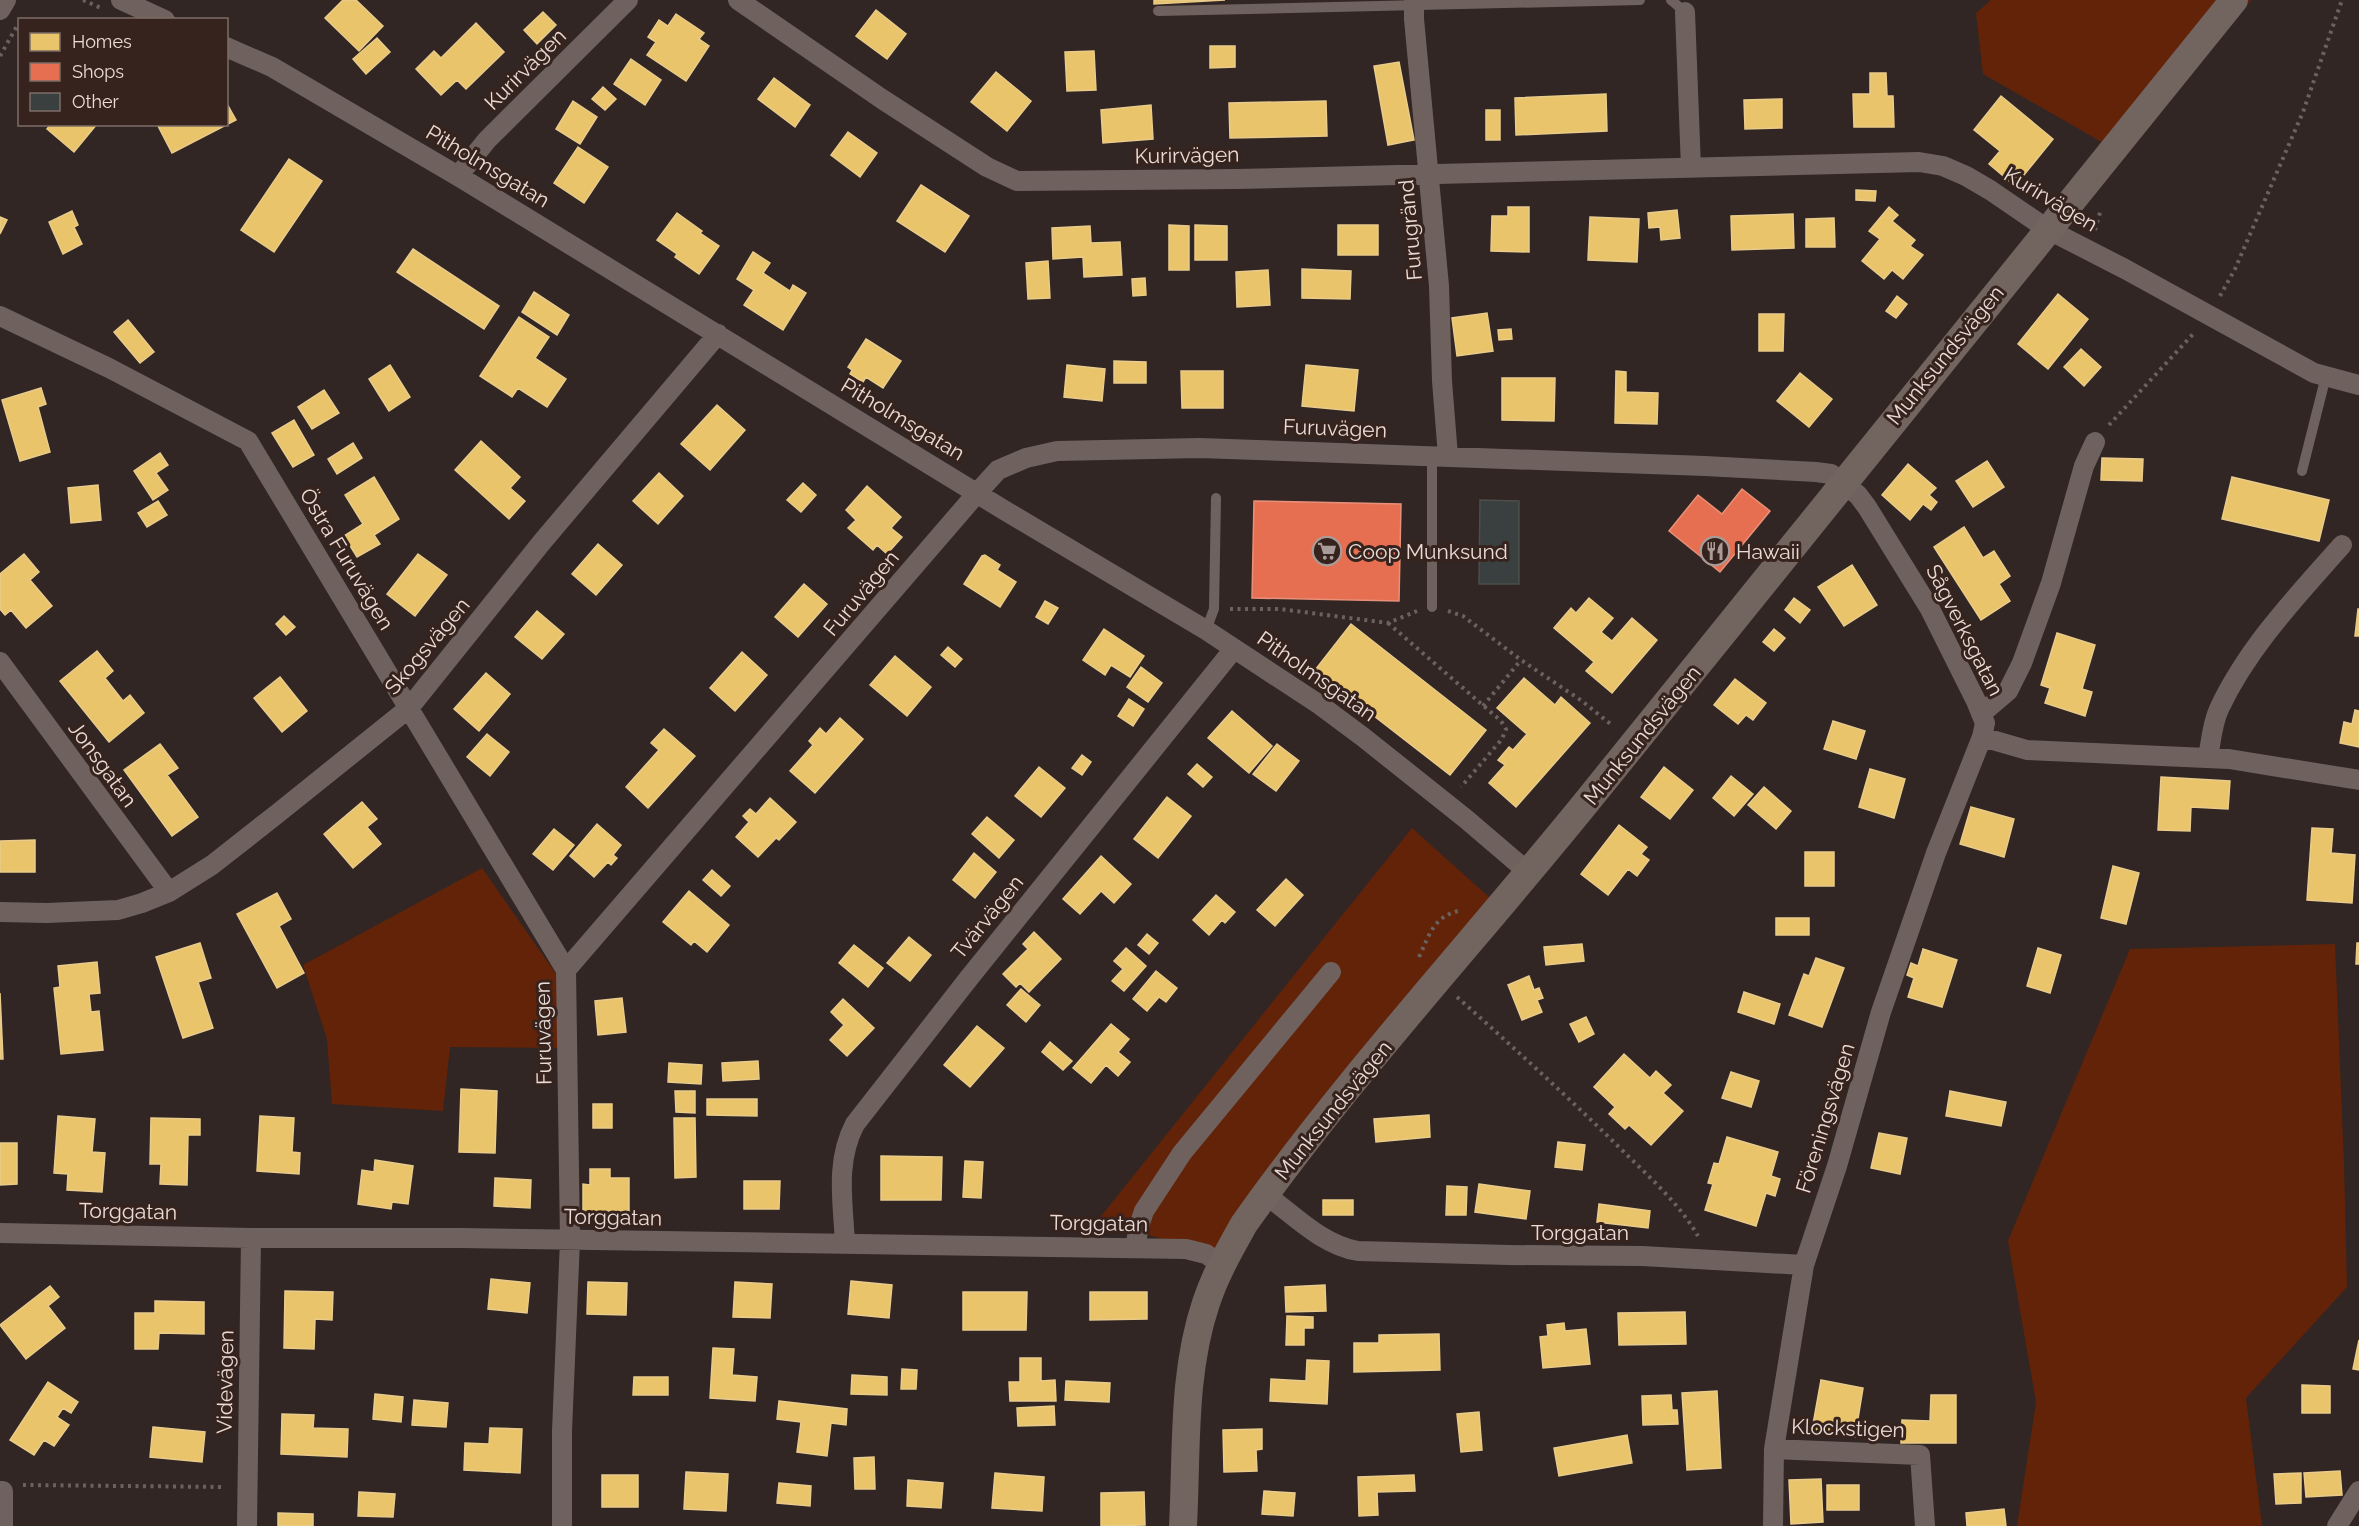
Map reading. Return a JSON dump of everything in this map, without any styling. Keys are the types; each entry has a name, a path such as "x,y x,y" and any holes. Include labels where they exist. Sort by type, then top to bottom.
{"street":[{"path":"0,10 6,0"},
{"path":"121,0 161,18"},
{"name":"Kurirvägen","path":"458,176 487,140 628,0"},
{"name":"Kurirvägen","path":"738,0 882,99 978,161 1017,181 1237,179 1919,162 1943,166 1990,190 2047,230 2126,269 2314,373 2359,385"},
{"name":"Munksundsvägen","path":"1184,1526 1187,1396 1197,1340 1206,1302 1222,1265 1244,1224 1265,1194 1363,1071 1635,743 1843,482 2234,0"},
{"name":"Furugränd","path":"1414,3 1439,286 1442,381 1440,456"},
{"path":"1678,6 1691,168"},
{"name":"Pitholmsgatan","path":"228,48 272,67 458,176 1206,630 1363,737 1448,804 1528,872"},
{"name":"Östra Furuvägen","path":"0,316 248,441 566,970"},
{"name":"Skogsvägen","path":"0,912 47,914 118,910 169,892 212,865 409,708 542,542 718,334"},
{"path":"1981,714 2008,691 2022,663 2050,583 2084,466 2095,442"},
{"name":"Furuvägen","path":"562,1526 562,1431 570,1240 566,970 998,470 1026,458 1057,451 1199,447 1805,472 1831,474 1843,482"},
{"name":"Sågverksgatan","path":"1843,482 1867,507 1935,619 1976,700 1984,723 1982,737"},
{"path":"2208,759 2218,711 2242,669 2276,622 2342,545"},
{"name":"Tvärvägen","path":"845,1243 841,1171 846,1140 855,1124 969,978 1230,655 1232,647"},
{"name":"Jonsgatan","path":"0,662 169,892"},
{"path":"1982,737 2027,750 2229,759 2359,780"},
{"name":"Föreningsvägen","path":"1773,1526 1774,1449 1804,1265 1837,1166 1881,1012 1935,853 1982,737"},
{"path":"1135,1248 1144,1211 1182,1153 1331,972"},
{"name":"Torggatan","path":"1265,1194 1328,1241 1342,1248 1358,1251 1509,1256 1642,1256 1804,1265"},
{"name":"Torggatan","path":"0,1233 1186,1249 1206,1254 1222,1265"},
{"name":"Videvägen","path":"247,1526 251,1238"},
{"name":"Klockstigen","path":"1774,1449 1920,1455 1924,1526"},
{"path":"2,1491 3,1526"},
{"path":"2337,1526 2359,1491"}],"lane":[{"path":"1158,11 1414,3 1640,0"},
{"path":"2302,471 2326,376"},
{"path":"1432,607 1440,456"},
{"path":"1206,630 1214,609 1216,498"}],"path":[{"path":"2095,442 2208,316 2235,269 2303,112 2342,0"},
{"path":"0,56 18,24"},
{"path":"1214,609 1280,609 1388,623 1432,607 1463,616 1521,660 1582,701 1635,743"},
{"path":"1388,623 1501,721 1506,729 1502,739 1448,804"},
{"path":"1483,706 1521,660"},
{"path":"1455,996 1539,1071 1664,1192 1691,1224 1712,1260"},
{"path":"2,1491 19,1485 247,1487"}],"shaded area":[{"path":"1991,0 2251,0 2126,156 1983,74 1976,13"},
{"path":"1412,828 1500,907 1230,1259 1098,1220"},
{"path":"482,868 561,981 560,1048 450,1047 443,1111 332,1104 327,1039 303,965"},
{"path":"2335,944 2347,1287 2246,1398 2262,1526 2017,1526 2036,1402 2008,1241 2130,949"}],"building: Homes":[{"path":"343,0 356,0 383,26 359,51 325,18"},
{"path":"1154,0 1225,0 1154,4"},
{"path":"876,10 906,34 887,59 856,36"},
{"path":"543,12 556,25 537,44 524,30"},
{"path":"676,14 704,33 699,39 709,46 686,81 647,55 656,42 648,37 659,20 668,26"},
{"path":"476,23 504,52 466,89 457,80 441,95 416,69 434,51 441,58"},
{"path":"377,38 390,52 366,74 353,59"},
{"path":"1210,46 1235,46 1235,67 1210,68"},
{"path":"1094,51 1096,90 1067,91 1065,52"},
{"path":"631,59 661,80 645,105 614,84"},
{"path":"1399,62 1414,140 1388,145 1374,66"},
{"path":"996,72 1031,101 1007,131 971,102"},
{"path":"1870,73 1886,73 1887,96 1893,96 1894,127 1854,127 1853,94 1870,94"},
{"path":"774,78 810,105 795,127 758,99"},
{"path":"603,87 616,99 605,110 592,99"},
{"path":"1606,94 1607,131 1516,135 1515,98"},
{"path":"2001,96 2053,139 2015,186 1989,164 2000,151 1974,130"},
{"path":"1782,99 1782,128 1745,129 1744,100"},
{"path":"573,101 597,117 580,144 556,129"},
{"path":"1326,101 1327,136 1230,138 1229,103"},
{"path":"1151,105 1153,139 1103,143 1101,110"},
{"path":"228,106 236,120 228,124"},
{"path":"1486,110 1500,110 1500,140 1486,140"},
{"path":"49,126 95,126 74,152 47,129"},
{"path":"158,126 224,126 172,153"},
{"path":"848,132 877,153 860,177 831,155"},
{"path":"578,147 608,167 584,203 554,183"},
{"path":"289,159 322,181 274,252 241,230"},
{"path":"921,185 969,216 945,252 897,221"},
{"path":"1856,190 1876,191 1875,201 1856,200"},
{"path":"1508,207 1529,207 1529,252 1491,251 1492,216 1508,216"},
{"path":"1889,207 1898,215 1892,221 1915,240 1910,246 1923,255 1903,279 1892,270 1884,279 1862,261 1880,239 1869,231"},
{"path":"1677,210 1680,238 1661,240 1660,227 1649,228 1648,213"},
{"path":"72,211 78,225 74,227 82,244 63,254 49,222"},
{"path":"677,213 719,246 699,274 675,257 677,254 657,240"},
{"path":"1793,214 1794,248 1732,250 1731,216"},
{"path":"0,217 7,220 0,234"},
{"path":"1590,217 1639,219 1637,262 1588,260"},
{"path":"1834,218 1835,247 1806,247 1806,219"},
{"path":"1169,225 1189,226 1189,270 1169,270"},
{"path":"1195,225 1227,226 1227,260 1195,260"},
{"path":"1338,225 1378,225 1378,255 1338,255"},
{"path":"1090,226 1091,243 1120,242 1122,275 1084,277 1083,257 1053,259 1052,228"},
{"path":"413,249 499,306 484,329 397,272"},
{"path":"753,252 770,263 763,273 790,291 793,285 806,293 783,330 744,305 754,290 737,279"},
{"path":"1048,261 1050,298 1028,299 1026,263"},
{"path":"1302,269 1351,271 1350,299 1302,298"},
{"path":"1268,270 1270,305 1237,307 1236,272"},
{"path":"1145,278 1146,295 1133,296 1132,279"},
{"path":"534,292 569,315 557,335 522,312"},
{"path":"2058,294 2088,319 2048,369 2018,344"},
{"path":"1897,296 1907,304 1896,318 1886,311"},
{"path":"1487,313 1493,351 1457,356 1452,318"},
{"path":"1759,314 1784,314 1783,351 1759,351"},
{"path":"519,317 549,337 535,358 566,379 547,407 518,388 512,397 480,376"},
{"path":"128,320 154,352 140,363 114,332"},
{"path":"1511,329 1512,339 1499,340 1498,330"},
{"path":"866,339 901,361 883,388 866,377 863,382 850,374 852,370 848,367"},
{"path":"2081,349 2101,367 2084,386 2064,367"},
{"path":"1114,361 1146,362 1146,383 1114,383"},
{"path":"390,365 410,397 389,411 369,379"},
{"path":"1067,365 1105,369 1102,401 1064,397"},
{"path":"1306,365 1358,370 1354,411 1302,406"},
{"path":"1181,371 1223,371 1223,408 1182,408"},
{"path":"1616,371 1626,372 1626,392 1658,393 1657,424 1615,423"},
{"path":"1800,373 1832,399 1809,427 1777,401"},
{"path":"1502,378 1555,378 1554,421 1502,420"},
{"path":"41,388 46,404 38,407 50,452 20,461 2,400"},
{"path":"324,390 339,413 312,429 298,407"},
{"path":"717,405 745,430 710,470 681,444"},
{"path":"294,420 314,455 293,467 272,433"},
{"path":"481,441 520,477 510,488 525,501 509,519 455,470"},
{"path":"353,443 362,458 337,474 328,459"},
{"path":"160,453 168,465 156,473 168,490 153,500 134,471"},
{"path":"2102,458 2143,459 2142,481 2101,480"},
{"path":"1987,461 2004,487 1973,507 1956,481"},
{"path":"1908,464 1936,488 1929,495 1937,502 1931,510 1923,504 1910,520 1882,495"},
{"path":"659,473 683,496 658,524 633,501"},
{"path":"374,477 399,519 374,535 380,544 357,557 344,536 363,524 345,495"},
{"path":"2232,477 2329,500 2319,541 2222,519"},
{"path":"803,483 816,495 801,512 787,500"},
{"path":"98,485 101,520 71,523 68,488"},
{"path":"867,486 901,517 891,528 902,537 887,554 877,545 873,550 848,528 856,520 846,510"},
{"path":"158,501 167,515 147,527 138,513"},
{"path":"1964,527 1983,558 1994,551 2010,576 1999,584 2010,601 1981,620 1934,547"},
{"path":"598,544 622,565 596,595 572,574"},
{"path":"24,554 39,572 30,580 52,606 26,628 11,610 5,615 0,609 0,574"},
{"path":"418,554 447,575 415,616 387,594"},
{"path":"985,555 1000,565 997,570 1016,582 1000,607 964,584 982,556"},
{"path":"1852,565 1877,605 1844,626 1818,587"},
{"path":"804,584 827,604 798,637 775,617"},
{"path":"1589,598 1613,618 1601,632 1612,641 1632,618 1657,640 1612,693 1586,671 1594,662 1554,628 1571,608 1576,613"},
{"path":"1794,598 1810,610 1800,623 1785,610"},
{"path":"1045,601 1058,608 1048,624 1036,617"},
{"path":"2358,609 2359,636 2355,636"},
{"path":"537,611 564,634 542,659 515,637"},
{"path":"284,616 295,627 286,635 276,624"},
{"path":"1351,624 1486,730 1450,775 1315,670"},
{"path":"1104,629 1144,656 1130,677 1111,665 1105,675 1083,660"},
{"path":"1774,629 1785,638 1774,651 1763,642"},
{"path":"2057,633 2095,645 2082,689 2092,692 2085,716 2045,703 2050,688 2041,685"},
{"path":"948,647 962,659 955,667 941,655"},
{"path":"97,651 113,671 105,678 123,701 130,695 144,713 109,742 60,681"},
{"path":"742,652 767,675 735,711 710,688"},
{"path":"895,656 931,687 907,716 870,685"},
{"path":"1141,667 1162,683 1148,702 1127,687"},
{"path":"486,673 510,694 479,731 454,709"},
{"path":"280,677 307,711 282,732 254,698"},
{"path":"1524,678 1555,705 1561,697 1590,723 1516,807 1489,783 1505,765 1498,760 1509,747 1513,750 1527,734 1497,708"},
{"path":"1735,679 1766,703 1753,720 1746,715 1738,724 1714,705"},
{"path":"1129,699 1144,709 1133,726 1118,716"},
{"path":"2355,710 2359,711 2359,747 2340,743 2344,722 2352,724"},
{"path":"1232,711 1272,746 1249,773 1208,738"},
{"path":"840,718 863,739 815,793 790,771 813,745 809,741 820,728 826,734"},
{"path":"1833,721 1865,731 1856,759 1824,749"},
{"path":"664,729 695,756 648,808 626,787 659,750 651,743"},
{"path":"487,734 509,752 490,776 467,757"},
{"path":"160,744 178,768 167,775 198,817 172,836 124,770"},
{"path":"1277,744 1299,761 1276,791 1253,774"},
{"path":"1082,755 1091,762 1082,775 1072,768"},
{"path":"1197,764 1212,777 1203,787 1188,774"},
{"path":"1039,767 1065,788 1041,817 1015,796"},
{"path":"1664,767 1693,790 1670,819 1641,797"},
{"path":"1870,769 1905,779 1894,818 1859,807"},
{"path":"1731,776 1753,794 1734,816 1713,798"},
{"path":"2161,777 2230,781 2228,809 2191,807 2190,831 2158,830"},
{"path":"1764,787 1791,811 1776,829 1748,805"},
{"path":"1167,797 1191,816 1158,858 1134,839"},
{"path":"770,798 796,822 758,857 736,837 749,822 743,816 750,809 756,814"},
{"path":"362,802 377,819 367,827 381,844 353,868 324,834"},
{"path":"1971,807 2014,819 2004,857 1960,844"},
{"path":"987,817 1014,840 999,858 972,834"},
{"path":"597,824 621,845 613,855 617,858 611,865 608,862 594,877 570,856"},
{"path":"1619,825 1647,847 1641,854 1649,860 1637,876 1628,869 1608,895 1581,874"},
{"path":"2312,828 2333,829 2331,853 2355,855 2352,903 2307,900"},
{"path":"554,829 574,845 553,870 533,854"},
{"path":"35,840 35,872 0,872 0,841"},
{"path":"1805,852 1834,852 1834,886 1805,886"},
{"path":"974,853 996,872 975,898 953,880"},
{"path":"1101,856 1131,884 1114,903 1101,891 1080,914 1063,899"},
{"path":"2113,866 2139,873 2126,924 2101,918"},
{"path":"712,870 730,886 721,896 703,880"},
{"path":"1286,879 1303,895 1275,926 1257,910"},
{"path":"689,891 729,925 707,952 694,941 691,945 663,922"},
{"path":"277,893 291,919 279,926 304,973 277,988 237,914"},
{"path":"1216,895 1235,912 1225,923 1222,920 1209,935 1193,920"},
{"path":"1776,918 1809,918 1809,935 1776,935"},
{"path":"1034,932 1061,959 1029,992 1020,983 1016,987 1003,974 1028,949 1023,944"},
{"path":"1147,934 1158,943 1149,954 1138,945"},
{"path":"909,937 931,955 910,981 887,963"},
{"path":"200,943 211,978 198,982 213,1028 183,1038 156,957"},
{"path":"2357,943 2359,943 2359,964 2356,964"},
{"path":"1582,944 1584,961 1546,965 1544,947"},
{"path":"854,945 883,968 868,987 839,963"},
{"path":"1126,948 1146,966 1124,991 1112,981 1123,969 1114,961"},
{"path":"2038,948 2061,955 2050,993 2027,986"},
{"path":"1923,949 1957,960 1942,1007 1908,997 1914,978 1907,975 1911,963 1918,966"},
{"path":"1816,958 1844,968 1822,1027 1789,1015 1804,974 1809,976"},
{"path":"97,962 100,993 89,994 91,1012 99,1011 103,1050 61,1054 54,988 60,987 58,966"},
{"path":"1156,971 1177,988 1166,1002 1159,997 1147,1011 1133,999"},
{"path":"1529,976 1534,990 1539,988 1543,998 1537,1000 1542,1012 1522,1020 1508,985"},
{"path":"1021,989 1040,1005 1026,1022 1007,1005"},
{"path":"1744,992 1780,1004 1774,1024 1738,1012"},
{"path":"0,993 3,1059 0,1059"},
{"path":"622,998 626,1032 598,1035 595,1001"},
{"path":"843,999 874,1028 847,1056 830,1040 844,1025 831,1012"},
{"path":"1586,1017 1594,1034 1579,1042 1570,1024"},
{"path":"1111,1024 1129,1039 1118,1052 1130,1062 1118,1076 1106,1065 1091,1083 1073,1068"},
{"path":"977,1026 1004,1048 970,1087 944,1065"},
{"path":"1050,1042 1072,1061 1063,1070 1042,1052"},
{"path":"1624,1054 1650,1078 1656,1071 1671,1085 1663,1093 1683,1111 1651,1145 1629,1125 1625,1129 1609,1114 1615,1107 1594,1087"},
{"path":"758,1061 759,1079 723,1081 722,1063"},
{"path":"669,1063 702,1065 701,1084 668,1082"},
{"path":"1731,1072 1759,1081 1751,1107 1722,1098"},
{"path":"461,1089 497,1091 495,1153 459,1152"},
{"path":"675,1091 695,1091 695,1113 676,1112"},
{"path":"1950,1091 2006,1102 2001,1126 1946,1116"},
{"path":"707,1099 757,1099 757,1116 707,1115"},
{"path":"593,1104 612,1104 612,1128 593,1128"},
{"path":"1429,1115 1430,1137 1376,1142 1374,1119"},
{"path":"58,1116 95,1119 92,1152 105,1153 102,1192 67,1190 68,1174 54,1173"},
{"path":"260,1116 294,1118 292,1152 300,1153 299,1174 257,1171"},
{"path":"151,1118 200,1119 200,1135 188,1135 187,1185 160,1184 161,1164 150,1164"},
{"path":"674,1118 695,1118 696,1177 675,1178"},
{"path":"1879,1133 1907,1138 1900,1174 1871,1168"},
{"path":"1727,1137 1778,1152 1771,1176 1780,1179 1775,1196 1766,1193 1756,1226 1705,1210 1713,1184 1708,1183 1714,1163 1719,1164"},
{"path":"1558,1142 1585,1145 1582,1170 1555,1167"},
{"path":"0,1143 17,1143 17,1184 0,1185"},
{"path":"881,1156 942,1157 941,1200 881,1200"},
{"path":"375,1160 413,1166 408,1204 392,1202 391,1209 358,1204 362,1170 374,1172"},
{"path":"965,1161 983,1162 981,1198 963,1197"},
{"path":"590,1169 610,1169 610,1178 629,1178 629,1211 583,1212 583,1184 590,1185"},
{"path":"495,1178 531,1180 530,1208 494,1206"},
{"path":"744,1181 780,1181 779,1209 744,1209"},
{"path":"1479,1184 1530,1191 1526,1219 1475,1212"},
{"path":"1447,1186 1467,1187 1466,1215 1446,1215"},
{"path":"1323,1200 1353,1200 1353,1215 1323,1215"},
{"path":"1599,1204 1650,1211 1648,1228 1597,1222"},
{"path":"491,1279 530,1283 527,1313 488,1309"},
{"path":"851,1281 892,1285 889,1318 848,1314"},
{"path":"588,1282 627,1283 626,1315 587,1314"},
{"path":"735,1282 772,1284 770,1318 733,1317"},
{"path":"1325,1285 1326,1311 1286,1312 1285,1287"},
{"path":"50,1286 59,1297 48,1306 65,1328 26,1359 0,1325"},
{"path":"285,1291 333,1292 332,1320 315,1319 314,1349 284,1348"},
{"path":"963,1292 1027,1292 1026,1330 963,1330"},
{"path":"1090,1292 1147,1292 1147,1319 1090,1320"},
{"path":"155,1301 204,1302 204,1334 159,1333 158,1349 135,1349 135,1313 155,1313"},
{"path":"1685,1312 1686,1344 1619,1345 1618,1313"},
{"path":"1287,1316 1313,1317 1313,1328 1304,1328 1304,1345 1286,1345"},
{"path":"1564,1323 1565,1331 1586,1329 1590,1364 1543,1368 1540,1337 1548,1336 1547,1325"},
{"path":"1439,1334 1440,1370 1354,1372 1354,1343 1379,1343 1379,1335"},
{"path":"2359,1340 2359,1370 2353,1369"},
{"path":"713,1348 734,1349 732,1375 757,1377 755,1401 710,1398"},
{"path":"1020,1358 1041,1358 1041,1381 1055,1380 1056,1401 1010,1401 1009,1382 1020,1382"},
{"path":"1307,1360 1329,1361 1327,1404 1270,1401 1271,1379 1306,1381"},
{"path":"902,1369 917,1370 916,1389 901,1389"},
{"path":"852,1375 887,1377 887,1395 851,1394"},
{"path":"634,1377 668,1377 668,1395 633,1395"},
{"path":"1821,1380 1863,1388 1855,1437 1812,1430"},
{"path":"1066,1381 1110,1383 1109,1402 1065,1400"},
{"path":"48,1382 78,1402 71,1413 63,1408 57,1417 69,1425 54,1446 44,1440 34,1455 10,1440"},
{"path":"2302,1385 2330,1386 2330,1413 2302,1413"},
{"path":"1717,1391 1721,1468 1687,1470 1682,1393"},
{"path":"375,1394 403,1397 401,1422 373,1419"},
{"path":"1671,1395 1672,1410 1677,1410 1678,1424 1643,1425 1642,1396"},
{"path":"1931,1395 1956,1395 1956,1443 1901,1443 1902,1420 1930,1421"},
{"path":"414,1400 448,1403 446,1427 412,1425"},
{"path":"779,1401 847,1409 846,1425 831,1423 827,1456 797,1452 801,1422 777,1419"},
{"path":"1054,1406 1055,1425 1018,1426 1017,1408"},
{"path":"1479,1412 1482,1450 1461,1452 1457,1414"},
{"path":"282,1414 314,1415 313,1428 348,1429 347,1457 281,1454"},
{"path":"153,1427 205,1432 202,1462 150,1457"},
{"path":"490,1428 522,1429 520,1473 464,1470 465,1443 489,1444"},
{"path":"1262,1429 1262,1449 1256,1450 1257,1471 1224,1472 1223,1430"},
{"path":"1627,1435 1632,1463 1559,1476 1554,1448"},
{"path":"874,1457 875,1489 855,1489 854,1458"},
{"path":"2340,1471 2342,1495 2306,1497 2304,1473"},
{"path":"686,1472 728,1474 726,1511 684,1509"},
{"path":"995,1473 1044,1477 1042,1511 992,1508"},
{"path":"2301,1473 2301,1503 2276,1504 2274,1474"},
{"path":"602,1475 638,1475 638,1507 602,1507"},
{"path":"1414,1475 1415,1491 1377,1492 1378,1515 1359,1516 1358,1477"},
{"path":"1821,1479 1823,1522 1791,1524 1789,1480"},
{"path":"908,1480 943,1483 941,1508 907,1506"},
{"path":"779,1483 811,1486 810,1506 777,1503"},
{"path":"1827,1485 1859,1485 1859,1510 1827,1510"},
{"path":"1264,1491 1295,1493 1293,1516 1262,1514"},
{"path":"359,1492 395,1494 393,1517 358,1516"},
{"path":"1144,1492 1145,1525 1101,1526 1101,1493"},
{"path":"2004,1509 2006,1526 1967,1526 1966,1513"},
{"path":"278,1513 313,1514 313,1526 278,1526"}],"building: Shops":[{"name":"Hawaii","path":"1742,489 1770,511 1720,572 1669,531 1698,495 1722,514"},
{"name":"Coop Munksund","path":"1254,501 1401,504 1399,601 1252,598"}],"building: Other":[{"path":"1480,500 1519,501 1519,584 1479,584"}],"place":[{"name":"Coop Munksund","path":"1327,551"},
{"name":"Hawaii","path":"1715,551"}]}
